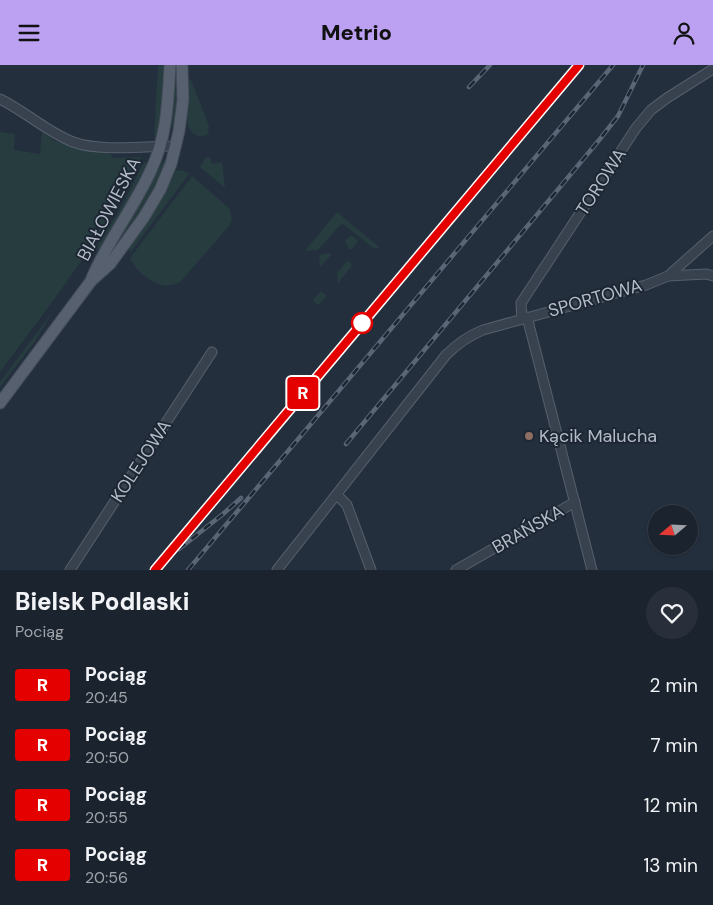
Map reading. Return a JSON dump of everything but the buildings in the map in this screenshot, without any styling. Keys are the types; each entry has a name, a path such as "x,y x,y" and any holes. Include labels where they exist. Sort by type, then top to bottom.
{"main road":[{"name":"BIAŁOWIESKA","path":"0,403 90,281 101,257 152,169 160,146 168,99 170,65"},
{"name":"BIAŁOWIESKA","path":"90,281 110,264 144,217 160,190 176,146 183,100 182,65"}],"street":[{"name":"TOROWA","path":"525,318 521,303 636,128 651,110 713,69"},
{"path":"0,99 19,108 55,133 74,142 109,147 176,146"},
{"name":"SPORTOWA","path":"277,570 457,343 482,330 646,285 668,276 711,242"},
{"name":"SPORTOWA","path":"668,276 706,273 713,276"},
{"path":"525,318 592,570"},
{"name":"KOLEJOWA","path":"70,570 212,352"},
{"path":"336,495 348,505 371,570"},
{"name":"BRAŃSKA","path":"456,570 575,502"}],"green space":[{"path":"158,65 164,65 164,83 160,118 154,139"},
{"path":"174,65 177,65 178,105 175,130 172,129"},
{"path":"191,80 209,126 208,134 204,136 196,135 188,126 188,81"},
{"path":"42,131 55,141 78,148 104,150 114,158 141,157 127,186 94,242 0,372 0,132 15,134 14,150 40,154"},
{"path":"210,157 212,164 222,162 225,188 200,167 205,158"},
{"path":"164,160 167,160 153,191 123,239 123,231"},
{"path":"144,162 147,163 136,186 98,251 95,249 121,208"},
{"path":"181,170 189,174 130,253 129,248 155,210 176,171"},
{"path":"192,176 230,209 232,220 229,226 181,281 174,284 159,284 145,277 130,258"},
{"path":"337,212 380,248 373,248 341,224 318,250 305,251"},
{"path":"351,235 358,241 352,249 349,249 345,241"},
{"path":"330,253 331,255 320,267 319,257 321,254"},
{"path":"349,261 352,266 338,283 337,273"},
{"path":"321,291 327,296 318,305 313,300"},
{"path":"54,310 35,341 0,387 0,382"}],"railway":[{"path":"469,87 490,65"},
{"path":"155,570 579,65"},
{"path":"188,570 613,65"},
{"path":"346,444 600,139 618,116 643,65"},
{"path":"179,549 241,498"}],"train":[{"name":"R","path":"155,570 579,65"}],"place":[{"name":"Kącik Malucha","path":"529,436"}]}
